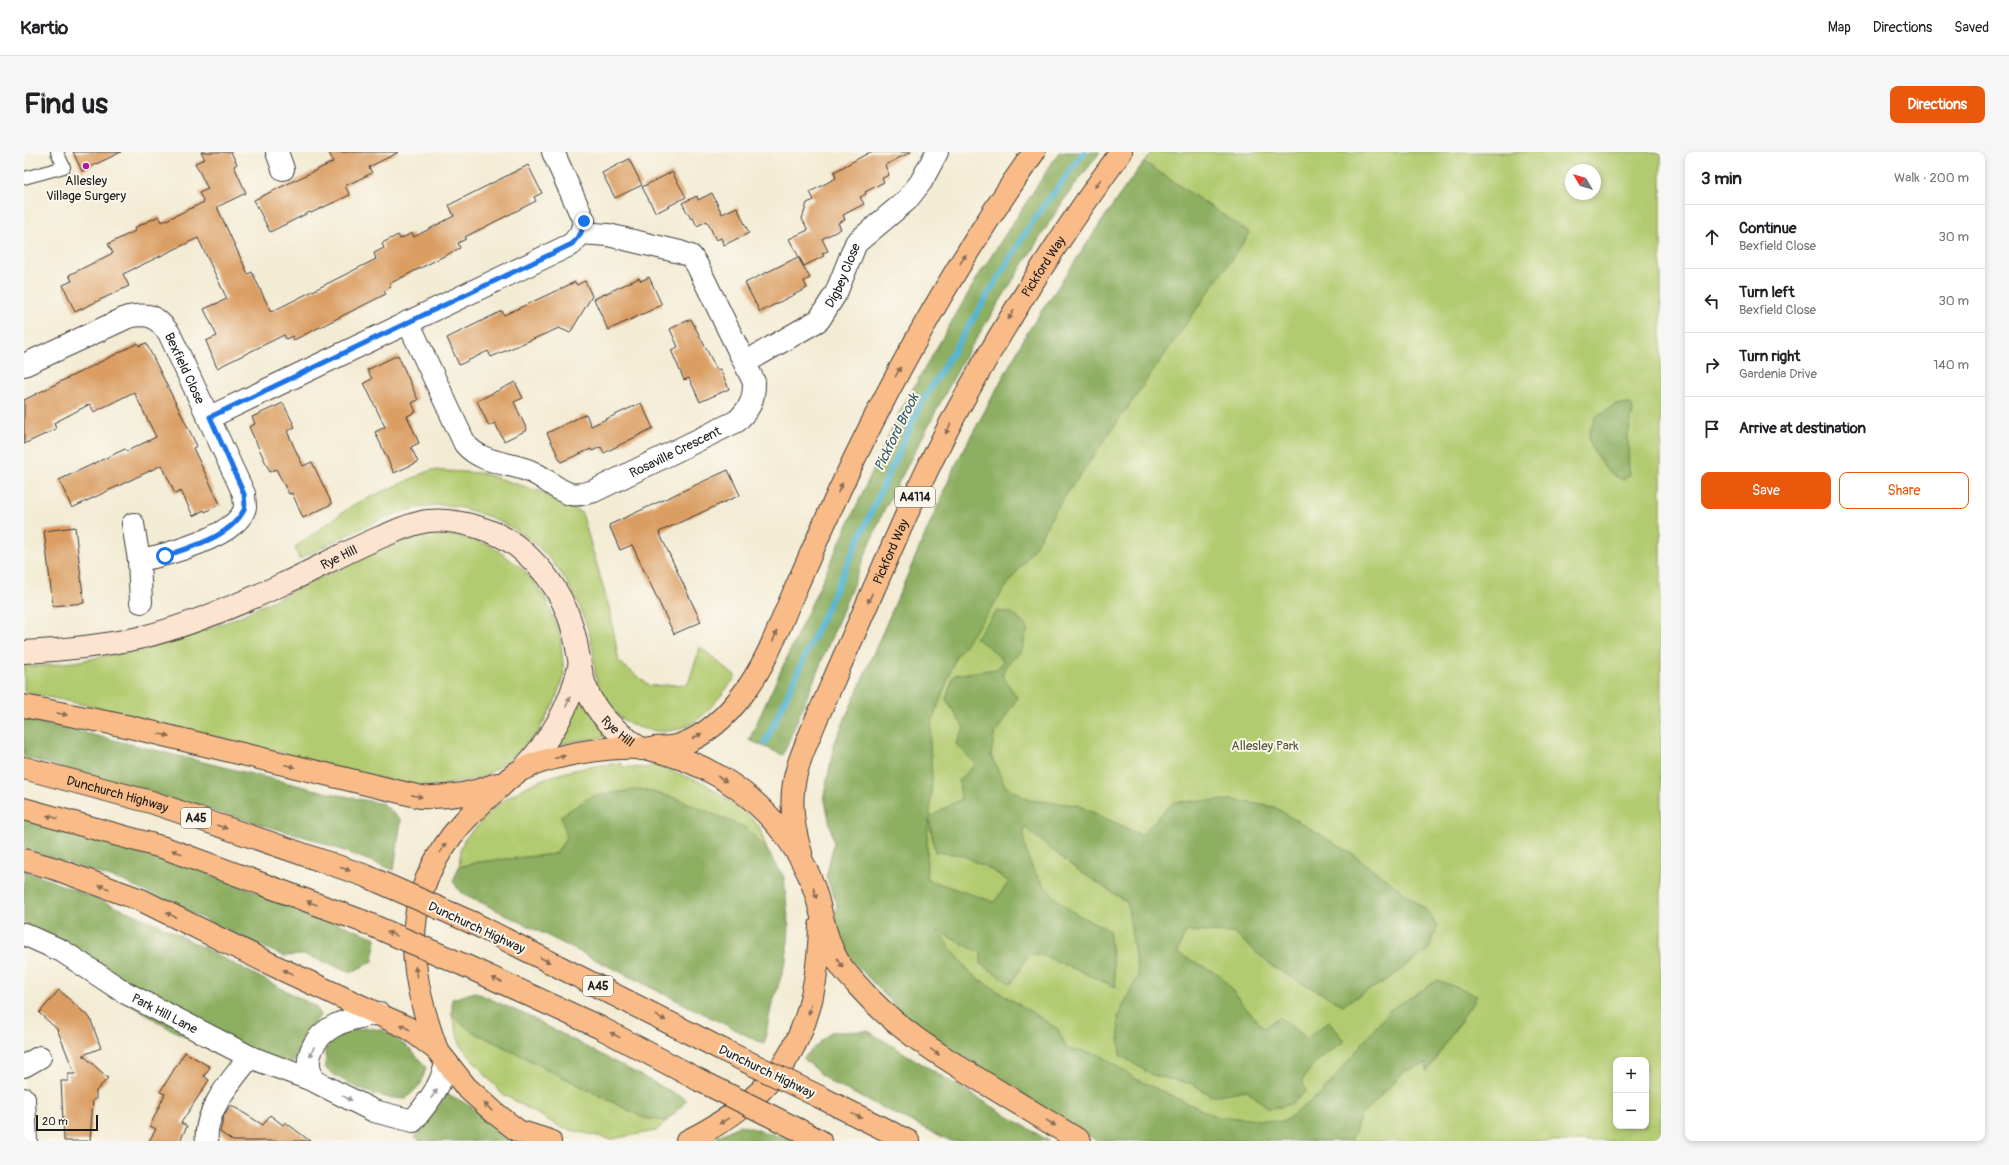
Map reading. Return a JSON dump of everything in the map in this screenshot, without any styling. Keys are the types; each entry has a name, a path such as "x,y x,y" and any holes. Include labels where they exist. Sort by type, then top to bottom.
{"highway":[{"path":"24,706 126,726 421,797 438,798 455,796 480,790 518,772 577,753 606,749 644,749 678,746 698,737 719,722 746,690 765,661 827,516 883,399 948,283 991,215 1034,152"},
{"name":"Pickford Way","path":"808,872 797,841 793,791 797,768 832,684 922,480 967,392 1048,257 1078,211 1121,152"},
{"path":"644,749 675,756 721,778 742,792 763,811 780,830 808,872 828,942 842,967 865,994 893,1021 937,1054 1080,1141"},
{"name":"Dunchurch Highway","path":"24,768 151,802 366,876 473,923 723,1050 908,1141"},
{"path":"441,1057 427,1024 419,993 414,957 415,925 421,895 433,865 451,835 471,810 518,772"},
{"path":"24,810 165,848 362,921 466,966 599,1027 699,1080 820,1141"},
{"path":"24,860 56,869 140,900 281,969 379,1013 408,1028 441,1057 466,1087 495,1113 524,1136 550,1141"},
{"path":"687,1141 736,1114 773,1078 791,1052 807,1020 815,988 820,944 821,915"}],"street":[{"path":"210,417 572,244 581,233 584,221 553,152"},
{"name":"Digbey Close","path":"746,362 819,320 836,293 856,243 907,200 921,182 937,152"},
{"name":"Rosaville Crescent","path":"408,322 465,444 472,453 482,458 501,462 534,473 562,491 572,494 582,494 594,491 737,421 748,410 754,396 754,382 746,362 691,256 608,235 581,233"},
{"name":"Bexfield Close","path":"24,365 128,317 146,314 158,319 169,333 210,417 244,494 245,508 235,522 221,532 195,545 165,556 139,560"},
{"name":"Rye Hill","path":"24,652 69,650 139,638 207,616 282,584 363,544 401,528 428,521 450,521 473,526 496,535 512,544 547,576 570,620 576,642 578,668 573,692 561,719 542,747 518,772"},
{"path":"133,524 139,560 141,602"},
{"name":"Rye Hill","path":"578,668 589,696 600,714 609,725 644,749"},
{"name":"Park Hill Lane","path":"24,934 62,951 124,992 250,1057 312,1080 374,1111 413,1121 436,1091 443,1076 441,1057"},
{"path":"312,1080 309,1060 315,1044 328,1029 347,1019 379,1013"},
{"path":"207,1141 206,1133 217,1102 250,1057"},
{"path":"24,1098 26,1141"}],"lane":[{"path":"24,178 64,167 57,152"}],"green space":[{"path":"1059,152 1100,152 1063,201 964,358 884,510 783,755 749,740 900,411 977,278"},
{"name":"Allesley Park","path":"1152,152 1661,152 1661,1141 1148,1141 836,853 824,795 835,742 955,466 1027,333 1119,196"},
{"path":"1144,162 1250,233 1055,511 1034,548 956,657 932,722 930,742 932,778 930,817 961,799 959,780 976,764 956,744 964,728 946,699 954,675 996,669 1004,662 989,647 975,638 997,611 1013,613 1028,628 1022,650 1010,662 1002,674 1017,698 994,736 991,755 1005,786 1029,800 1077,805 1141,835 1173,802 1232,800 1274,807 1357,857 1429,912 1437,927 1429,949 1390,978 1343,1005 1273,967 1234,933 1186,931 1177,953 1220,975 1245,1007 1264,1028 1279,1017 1307,1038 1329,1021 1345,1041 1321,1058 1306,1074 1302,1081 1306,1091 1301,1096 1289,1104 1280,1107 1268,1108 1247,1090 1211,1096 1193,1084 1152,1075 1120,1055 1118,1016 1138,976 1127,902 1072,866 1024,827 1026,852 1030,863 1043,884 1070,910 1079,916 1109,930 1116,987 1047,957 1030,953 1011,984 981,964 981,953 937,931 971,974 1058,1029 1067,1049 1098,1054 1136,1079 1215,1116 1283,1122 1321,1094 1390,1010 1438,980 1477,996 1427,1072 1426,1064 1405,1071 1361,1116 1351,1141 1097,1141 938,1041 898,1009 844,952 834,928 837,903 826,877 834,843 824,795 835,742 955,466 1027,333 1119,196","holes":["929,819 935,852 962,855 992,870 1009,882 994,902 926,879"]},
{"path":"1616,404 1630,404 1633,412 1628,436 1629,475 1623,480 1612,474 1602,463 1593,450 1589,438 1590,430 1595,417"},
{"path":"431,470 481,473 542,492 582,513 610,611 619,662 650,686 688,684 700,647 736,677 710,708 693,723 668,731 655,731 631,724 610,708 603,698 597,684 591,640 584,618 565,579 552,562 538,546 521,533 502,522 462,508 442,505 425,506 407,510 369,524 299,559 295,547 353,505"},
{"path":"441,534 462,537 490,545 523,569 545,597 560,634 564,674 555,701 538,732 516,754 480,778 439,786 407,785 114,711 24,692 24,666 41,666 81,661 155,646 230,621 368,555 413,537"},
{"path":"582,700 609,737 575,741 551,746 574,701"},
{"path":"24,718 325,792 383,804 401,820 394,870 312,839 24,757"},
{"path":"621,763 623,767 648,768 651,764 704,783 742,810 759,826 767,850 746,828 567,838 555,854 478,862 459,867 461,848 466,838 493,809 509,797 543,779 562,773 601,765"},
{"path":"641,789 678,799 746,828 767,850 784,877 789,929 786,961 771,1008 764,1044 460,892 453,881 459,867 478,862 555,854 567,838 561,816 592,796"},
{"path":"24,817 159,855 376,938 373,961 352,972 305,955 283,956 123,881 24,849"},
{"path":"24,870 156,923 315,1006 320,1016 305,1035 294,1062 251,1068 220,1055 163,1025 24,935"},
{"path":"475,992 530,1017 687,1100 667,1121 644,1118 470,1030 452,1015 452,999"},
{"path":"452,1015 470,1030 644,1118 667,1121 656,1131 611,1139 562,1128 501,1093 460,1045"},
{"path":"369,1028 385,1031 410,1049 426,1067 421,1084 406,1099 374,1094 354,1086 326,1069 325,1050 339,1035 354,1029"},
{"path":"868,1031 1049,1141 951,1141 830,1082 803,1058 831,1032"},
{"path":"447,1094 482,1114 512,1141 421,1141 415,1137"},
{"path":"740,1125 793,1141 718,1141 717,1137"}],"building":[{"name":"Allesley Village Surgery","path":"73,152 121,152 82,171"},
{"path":"201,152 231,152 237,164 234,166 246,193 217,207 248,274 252,272 271,312 376,259 374,253 384,248 382,243 398,235 400,239 412,233 414,237 454,216 449,205 528,165 542,193 534,197 536,201 465,237 466,239 458,243 460,248 389,284 391,287 384,291 386,294 294,340 292,336 286,339 284,335 217,368 206,341 217,336 204,309 227,299 198,238 123,274 129,286 75,312 63,285 72,281 69,275 113,253 108,244 135,231 134,228 159,216 162,222 204,202 199,193 208,189 195,163 205,159"},
{"path":"329,152 399,152 369,167 372,173 345,186 350,195 311,213 310,212 270,232 254,200 333,162"},
{"path":"870,152 911,152 885,165 889,175 882,178 884,182 865,192 866,194 860,197 864,204 843,215 845,220 838,223 841,229 822,239 828,251 822,253 824,256 804,266 789,239 808,230 802,219 807,203 814,200 810,192 836,178 834,172"},
{"path":"629,159 642,185 615,198 602,173"},
{"path":"672,172 686,197 656,213 642,187"},
{"path":"712,193 722,214 737,207 749,233 724,245 721,238 716,240 707,221 697,226 693,218 691,219 682,203 697,196 698,200"},
{"path":"798,257 810,278 804,281 807,288 760,312 745,283"},
{"path":"649,277 662,305 608,330 594,299 639,278 641,281"},
{"path":"585,281 592,296 570,333 559,328 491,357 488,351 459,365 447,338 502,311 504,315 575,282 577,285"},
{"path":"691,319 717,370 720,369 729,389 700,402 689,378 684,380 671,350 678,347 670,329"},
{"path":"138,343 139,346 146,343 197,446 193,448 220,504 205,512 204,510 193,516 181,491 175,494 162,465 72,508 59,480 125,449 127,451 156,437 134,392 94,412 90,404 54,423 56,429 24,444 24,400"},
{"path":"398,355 418,400 412,403 416,412 407,416 419,443 411,447 418,462 394,473 375,432 385,427 364,383 372,379 367,370"},
{"path":"515,382 523,398 514,402 527,430 504,441 495,423 489,426 477,401"},
{"path":"283,403 295,427 287,431 303,466 312,462 332,504 303,518 292,493 289,494 276,469 270,472 249,427 255,424 252,417"},
{"path":"641,403 653,428 604,453 601,447 592,451 591,449 561,462 547,433 586,414 591,426"},
{"path":"728,470 740,495 659,532 701,622 674,634 632,545 620,550 609,525"},
{"path":"75,527 84,603 53,606 44,531"},
{"path":"59,990 90,1018 101,1048 83,1055 108,1078 96,1091 96,1099 93,1100 90,1141 64,1141 61,1081 68,1081 68,1074 75,1074 57,1029 39,1013"},
{"path":"185,1052 210,1067 204,1076 209,1080 181,1123 187,1126 180,1141 149,1141 156,1129 150,1126 165,1094 160,1092"},
{"path":"231,1105 263,1125 270,1115 283,1125 285,1122 310,1141 233,1141 220,1132 224,1115"}],"waterway":[{"name":"Pickford Brook","path":"765,743 920,406 1031,224 1084,152"}],"place":[{"name":"Allesley Village Surgery","path":"86,166"}],"route":[{"path":"165,556 195,545 221,532 235,522 245,508 244,494 210,417 572,244 581,233 584,221"}]}
